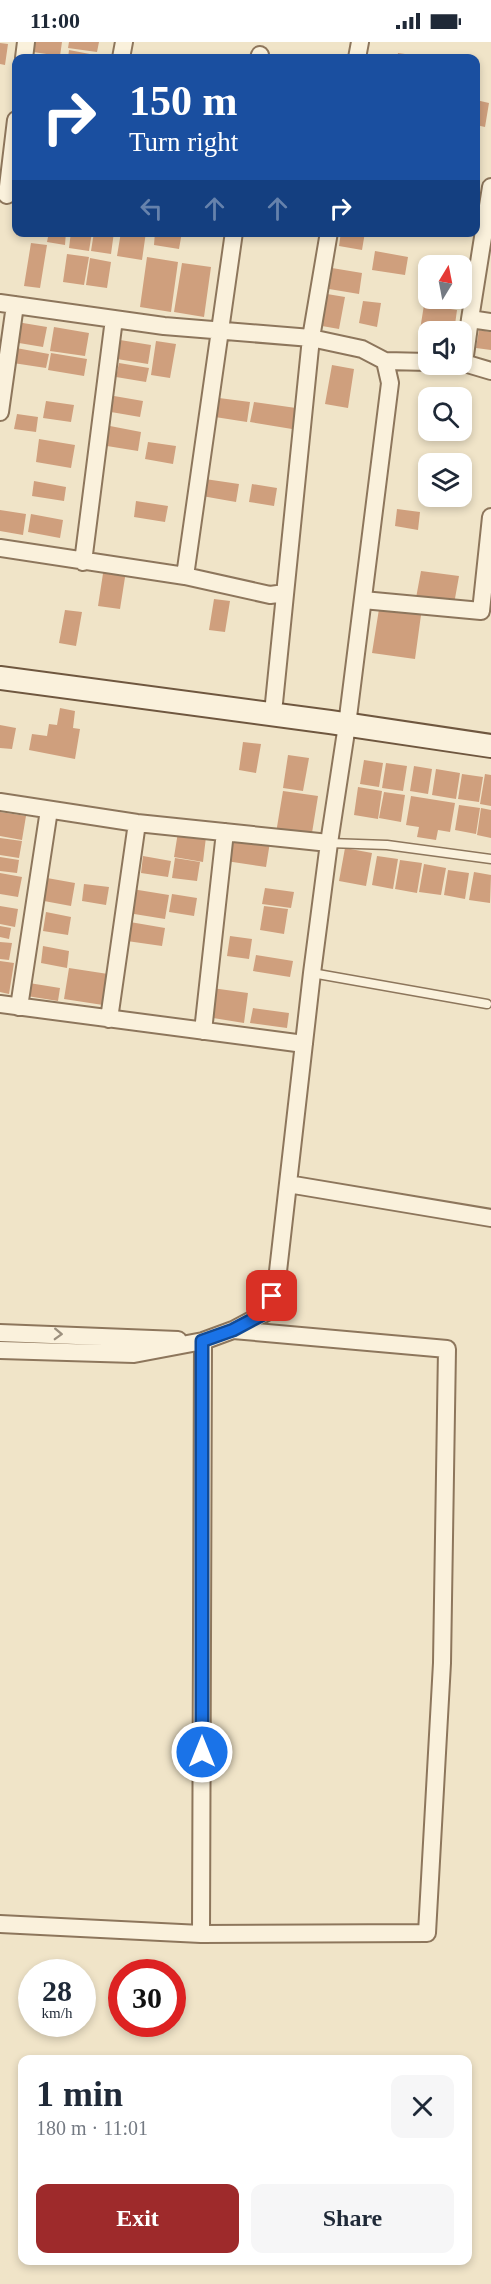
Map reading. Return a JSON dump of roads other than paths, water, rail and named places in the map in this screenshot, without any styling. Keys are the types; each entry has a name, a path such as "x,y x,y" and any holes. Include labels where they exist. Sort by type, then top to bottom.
{"street":[{"path":"8,197 12,158"},
{"path":"491,187 470,320 491,322"},
{"path":"184,576 233,237"},
{"path":"274,703 310,338 328,237"},
{"path":"0,412 7,304 219,331 310,338 362,349 385,361 418,362"},
{"path":"83,562 114,319"},
{"path":"0,1350 134,1354 202,1341 233,1330 267,1312 277,1280 312,973 348,719 390,383 385,361"},
{"path":"472,366 491,371"},
{"path":"363,600 481,611 491,517"},
{"path":"0,548 184,576 270,595 285,593"},
{"path":"0,667 274,703 491,746"},
{"path":"0,678 491,734"},
{"path":"0,802 137,823 329,843"},
{"path":"19,1007 49,810"},
{"path":"109,1019 137,823"},
{"path":"203,1031 225,832"},
{"path":"0,1004 304,1044"},
{"path":"288,1184 491,1218"},
{"path":"0,1924 201,1934 427,1934 442,1674 447,1350 233,1330"},
{"path":"0,1333 202,1341"},
{"path":"201,1934 202,1341"}],"lane":[{"path":"329,843 387,845 491,859"},
{"path":"312,973 487,1004"}]}
